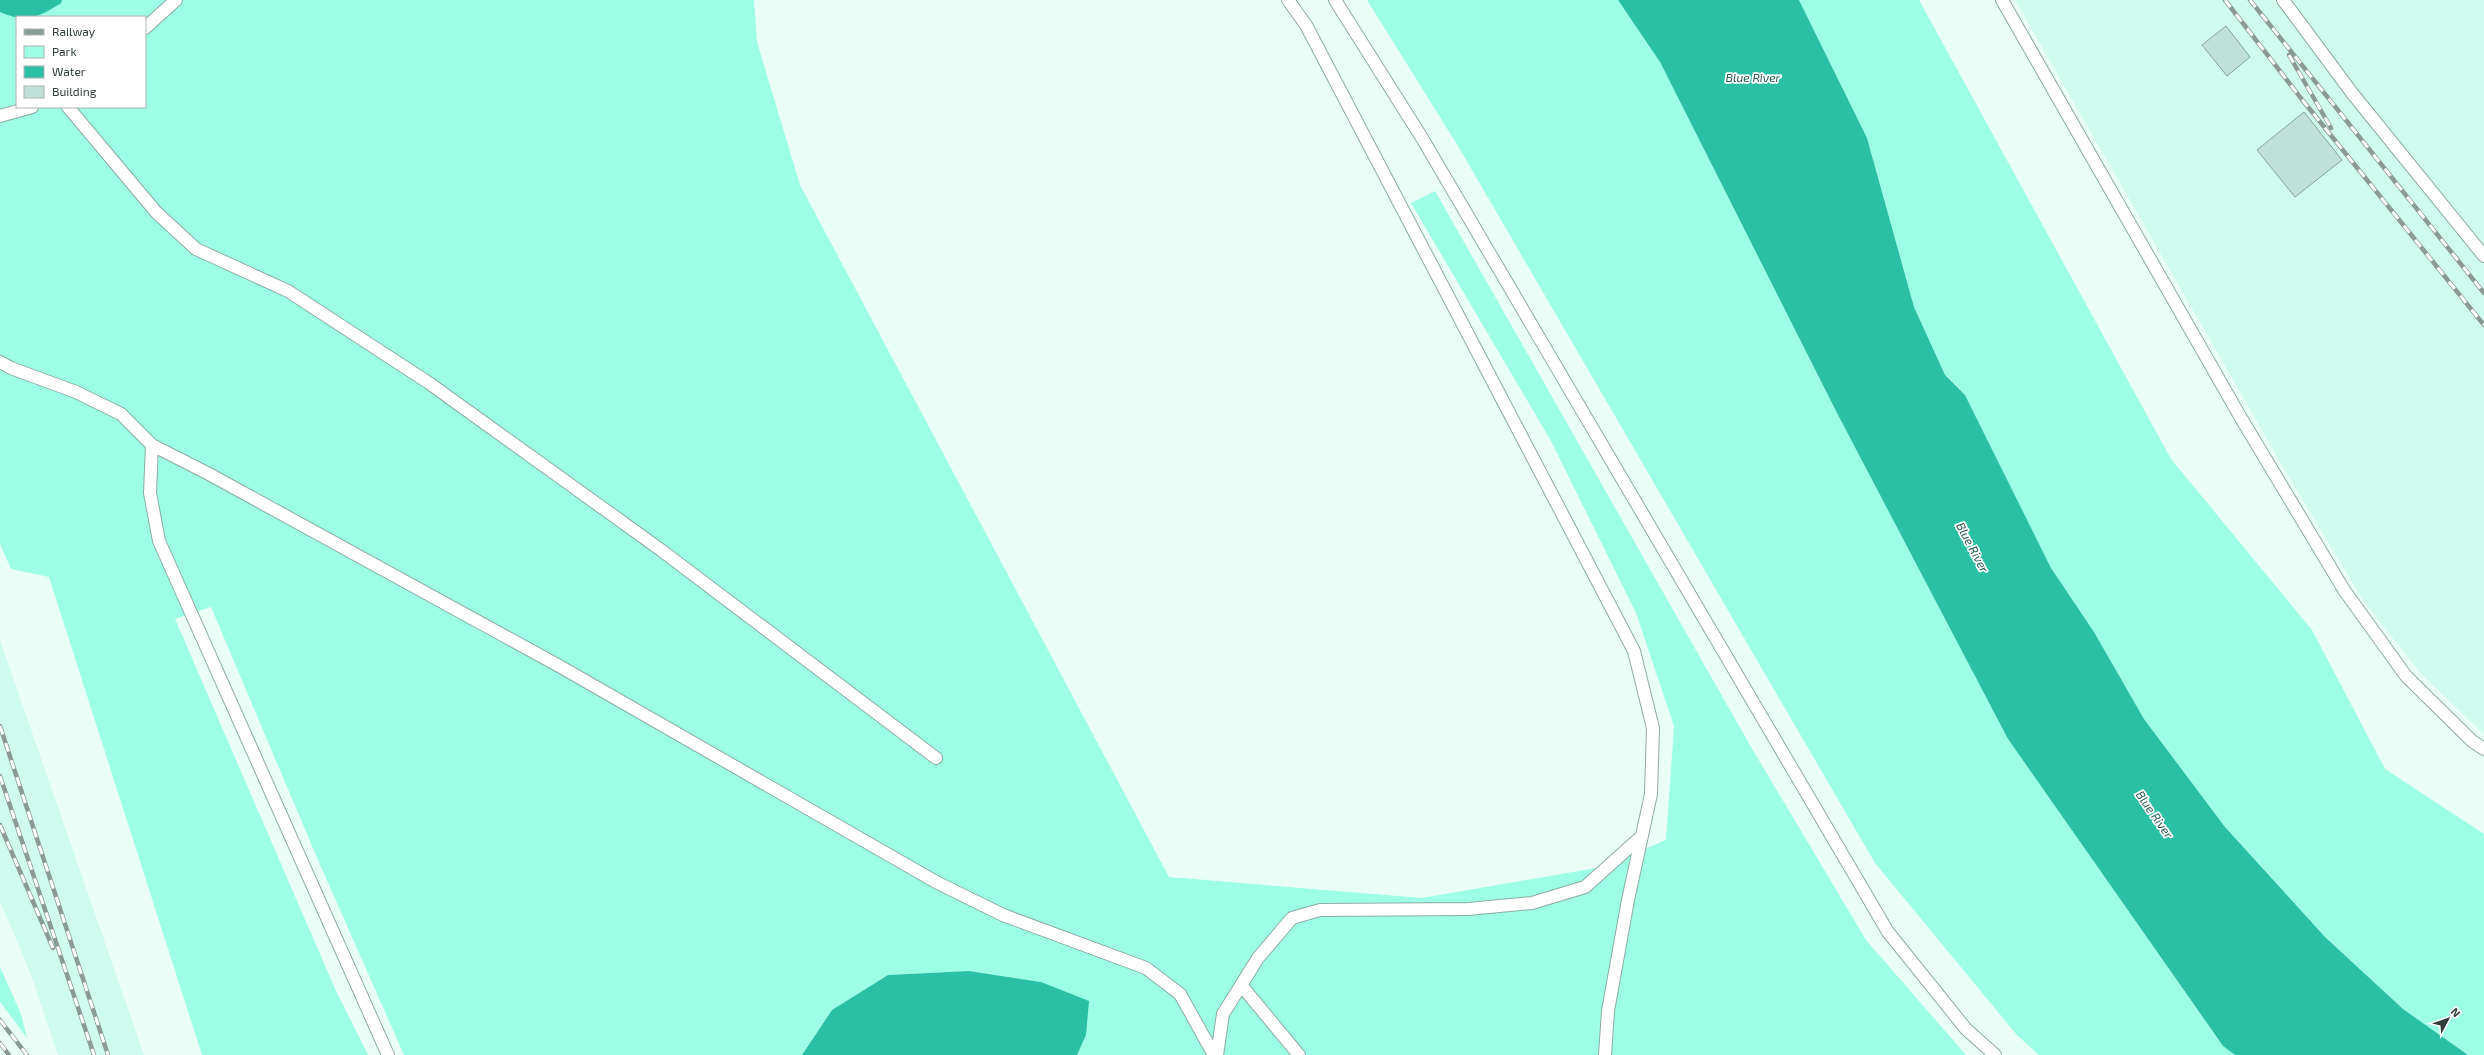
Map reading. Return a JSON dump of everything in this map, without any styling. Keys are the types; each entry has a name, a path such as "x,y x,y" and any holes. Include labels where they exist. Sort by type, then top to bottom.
{"lane":[{"path":"146,27 176,0"},
{"path":"1288,0 1306,25 1634,651 1653,728 1651,794 1608,1011 1605,1055"},
{"path":"1335,0 1422,138 1888,932 1966,1029 1995,1055"},
{"path":"2002,0 2241,418 2344,590 2406,676 2472,741 2484,749"},
{"path":"2283,0 2352,93 2484,256"},
{"path":"0,116 28,108"},
{"path":"69,108 156,212 196,249 288,291 429,383 661,550 936,758"},
{"path":"0,362 11,368 76,392 121,414 152,445 209,474 561,667 936,882 1003,915 1146,968 1180,994 1214,1055"},
{"path":"152,445 150,493 159,541 388,1055"},
{"path":"1217,1055 1223,1014 1258,958 1292,918 1320,910 1468,908 1532,903 1585,888 1642,836"},
{"path":"1242,985 1299,1055"}],"shaded area":[{"path":"2015,0 2484,0 2484,734 2421,674 2363,600 2287,474"},
{"path":"0,640 144,1055 58,1055 31,975 0,901"}],"green space":[{"path":"0,0 754,0 757,42 800,185 1169,877 1422,898 1602,867 1666,840 1674,726 1636,613 1551,441 1411,203 1435,191 1751,747 1866,940 1966,1055 1077,1055 1086,1035 1041,982 969,971 888,975 832,1010 802,1055 404,1055 318,860 211,607 175,619 336,991 368,1055 202,1055 49,577 11,569 0,544"},
{"path":"1367,0 1618,0 1660,62 1837,413 2008,739 2222,1045 2235,1055 2039,1055 2017,1035 1875,863 1458,146"},
{"path":"1799,0 1919,0 2171,459 2312,630 2385,769 2484,834 2484,1055 2468,1055 2403,1009 2325,937 2225,827 2144,719 2094,632 2051,568 1965,395 1945,375 1914,307 1867,138"},
{"path":"0,967 21,1014 27,1038 0,1002"}],"water":[{"path":"0,0 62,0 61,3 38,16 16,17 0,12"},
{"name":"Blue River","path":"1618,0 1799,0 1867,138 1914,307 1945,375 1965,395 2051,568 2094,632 2144,719 2225,827 2325,937 2403,1009 2468,1055 2235,1055 2223,1046 2008,739 1837,413 1660,62"},
{"path":"969,971 1041,982 1089,1001 1086,1035 1077,1055 802,1055 832,1010 888,975"}],"building":[{"path":"2226,26 2250,57 2227,76 2202,45"},
{"path":"2304,112 2342,160 2295,197 2257,150"}],"railway":[{"path":"2225,0 2300,97 2484,325"},
{"path":"2250,0 2484,293"},
{"path":"2289,55 2331,128"},
{"path":"0,726 108,1055"},
{"path":"0,776 94,1055"},
{"path":"0,825 53,948"},
{"path":"0,1020 27,1055"},
{"path":"0,1043 9,1055"}]}
